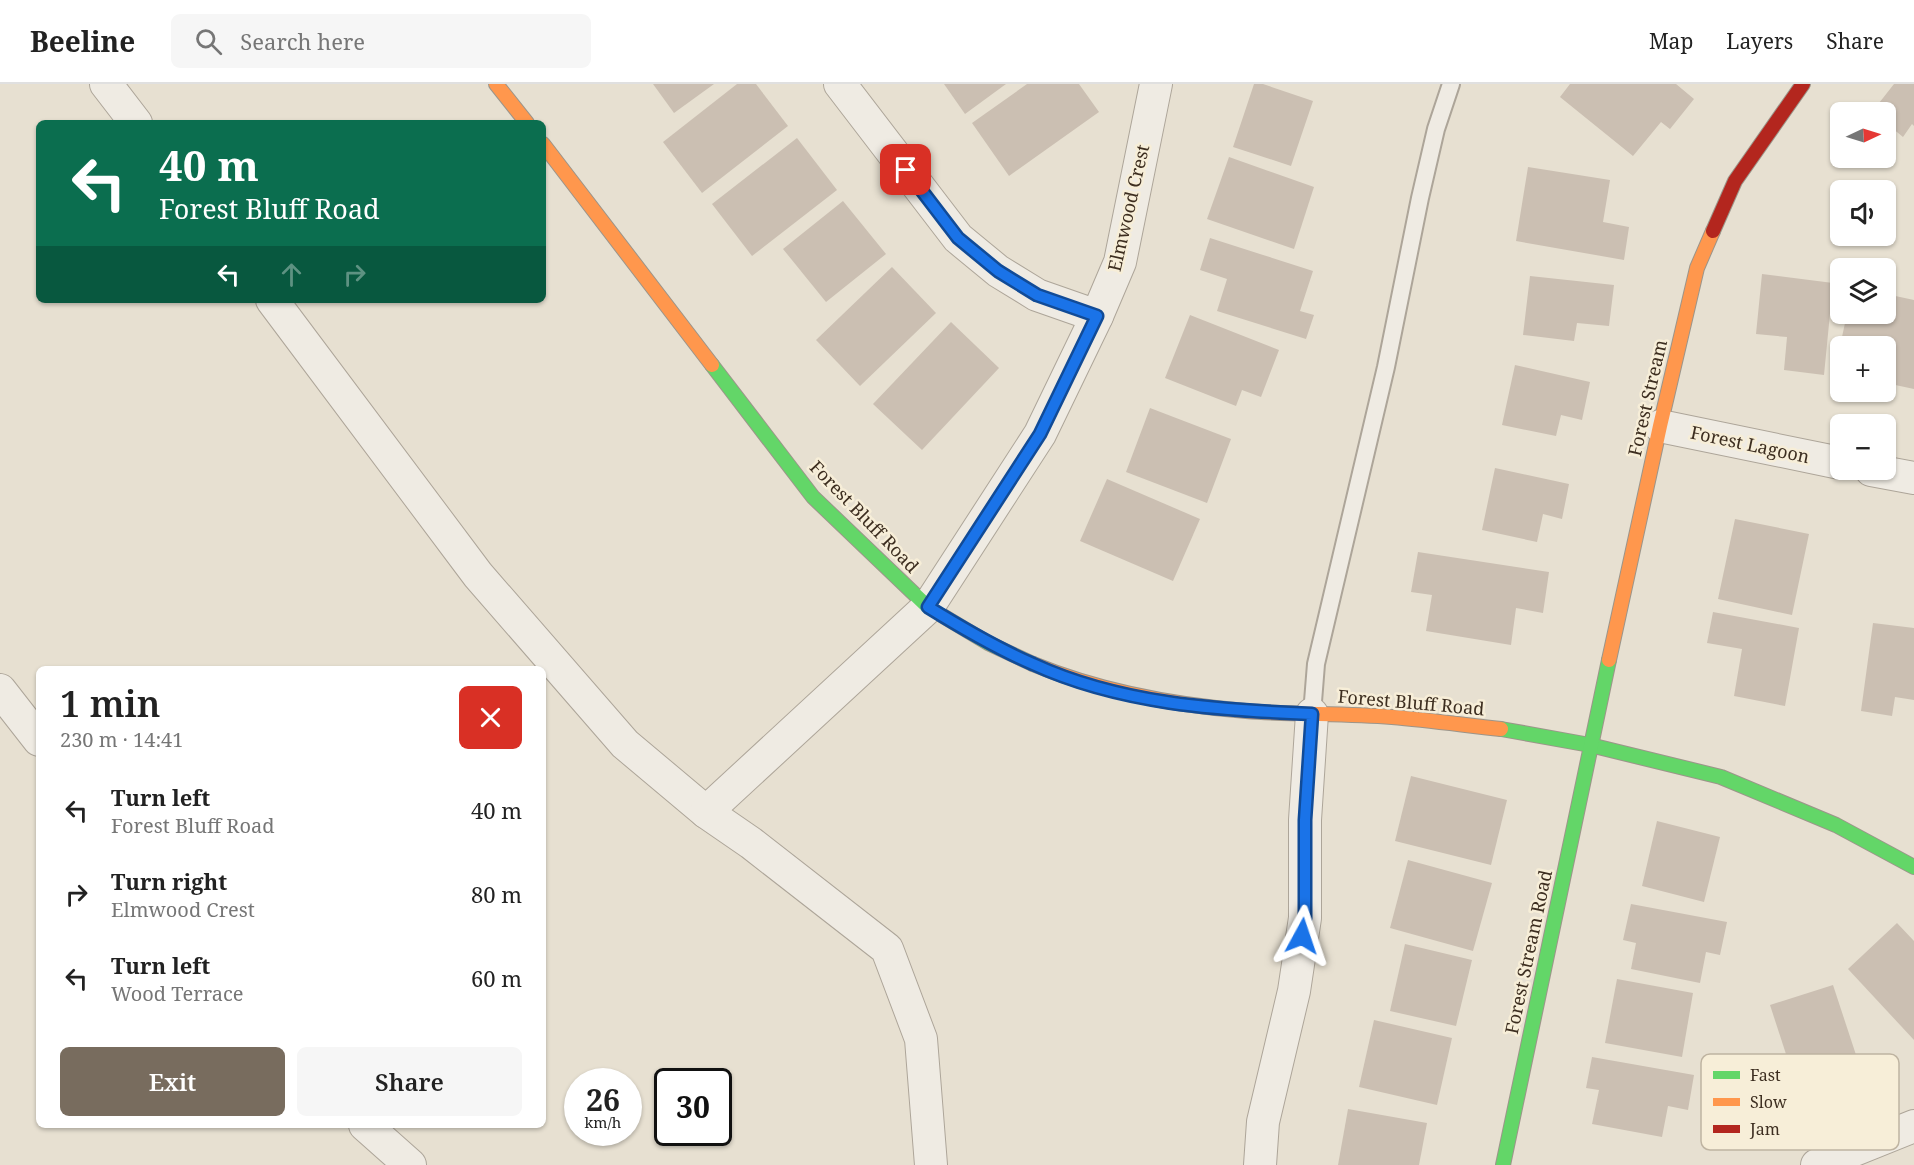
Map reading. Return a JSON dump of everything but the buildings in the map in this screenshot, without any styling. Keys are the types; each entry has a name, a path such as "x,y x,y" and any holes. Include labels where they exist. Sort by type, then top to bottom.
{"street":[{"path":"106,84 134,120"},
{"path":"496,84 525,120"},
{"path":"840,84 958,238 998,271 1037,295 1097,316"},
{"name":"Elmwood Crest","path":"706,812 928,607 1040,434 1097,316 1120,262 1156,84"},
{"name":"Forest Stream","path":"1590,745 1697,268 1735,181 1803,84"},
{"name":"Forest Bluff Road","path":"546,148 813,496 928,607 988,643 1035,665 1084,683 1134,696 1185,705 1248,711 1392,717 1514,730 1590,745 1721,777 1836,825 1914,867"},
{"path":"274,303 478,575 625,744 706,812 751,843 887,949 921,1039 931,1165"},
{"name":"Forest Lagoon","path":"1660,426 1830,461"},
{"path":"1896,475 1914,478"},
{"path":"0,690 36,736"},
{"path":"1260,1165 1263,1122 1294,991 1305,918 1305,820 1312,714"},
{"name":"Forest Stream Road","path":"1503,1165 1590,745"},
{"path":"1899,1132 1914,1126"},
{"path":"368,1128 411,1165"},
{"path":"1816,1165 1854,1150"}],"lane":[{"path":"1312,714 1316,664 1386,367 1431,152 1450,84"}],"traffic: fast":[{"path":"712,365 813,497 928,607 988,643 1033,664"},
{"path":"1503,1165 1609,660"},
{"path":"1501,729 1590,745 1721,777 1836,825 1914,867"}],"traffic: slow":[{"path":"496,84 525,120"},
{"path":"546,148 712,365"},
{"path":"1609,660 1697,268 1713,231"},
{"path":"1033,664 1111,690 1191,705 1264,712 1392,717 1501,729"}],"traffic: jam":[{"path":"1713,231 1735,181 1803,84"}],"route":[{"path":"906,170 958,238 998,271 1037,295 1097,316 1040,434 928,607 988,643 1035,665 1084,683 1134,696 1185,705 1312,714 1305,820 1305,918 1302,936"}]}
